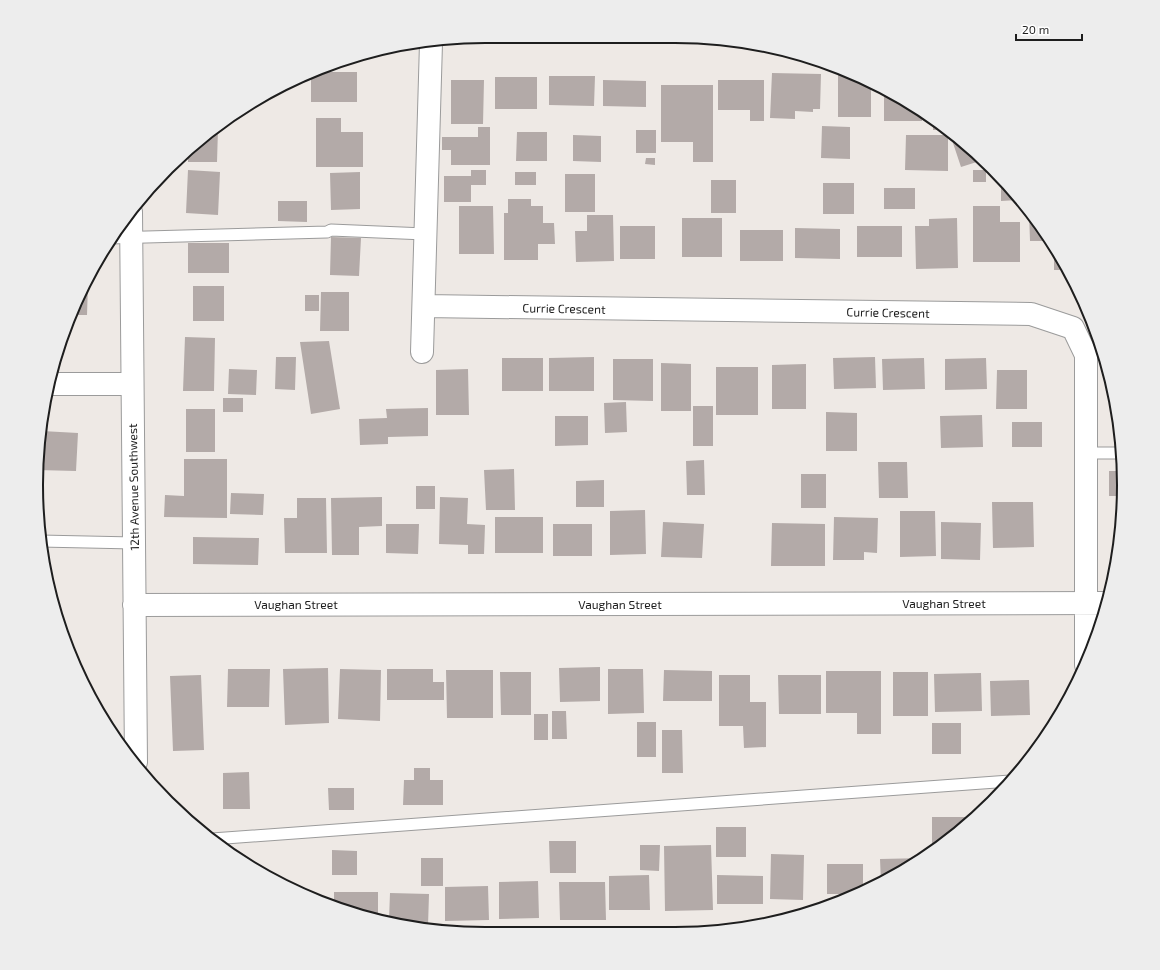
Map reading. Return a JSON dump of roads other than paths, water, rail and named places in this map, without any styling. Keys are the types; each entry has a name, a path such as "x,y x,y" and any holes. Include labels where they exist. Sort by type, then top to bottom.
{"street":[{"path":"422,352 431,47"},
{"name":"12th Avenue Southwest","path":"121,238 132,384 136,756"},
{"name":"Currie Crescent","path":"424,306 1031,314 1073,328 1086,355 1087,453 1096,602 1091,635"},
{"path":"55,384 132,384"},
{"name":"Vaughan Street","path":"134,605 1096,602"}],"lane":[{"path":"121,238 327,232 331,230 425,234"},
{"path":"1087,453 1116,453"},
{"path":"47,541 134,543"},
{"path":"219,838 1002,782"}]}
